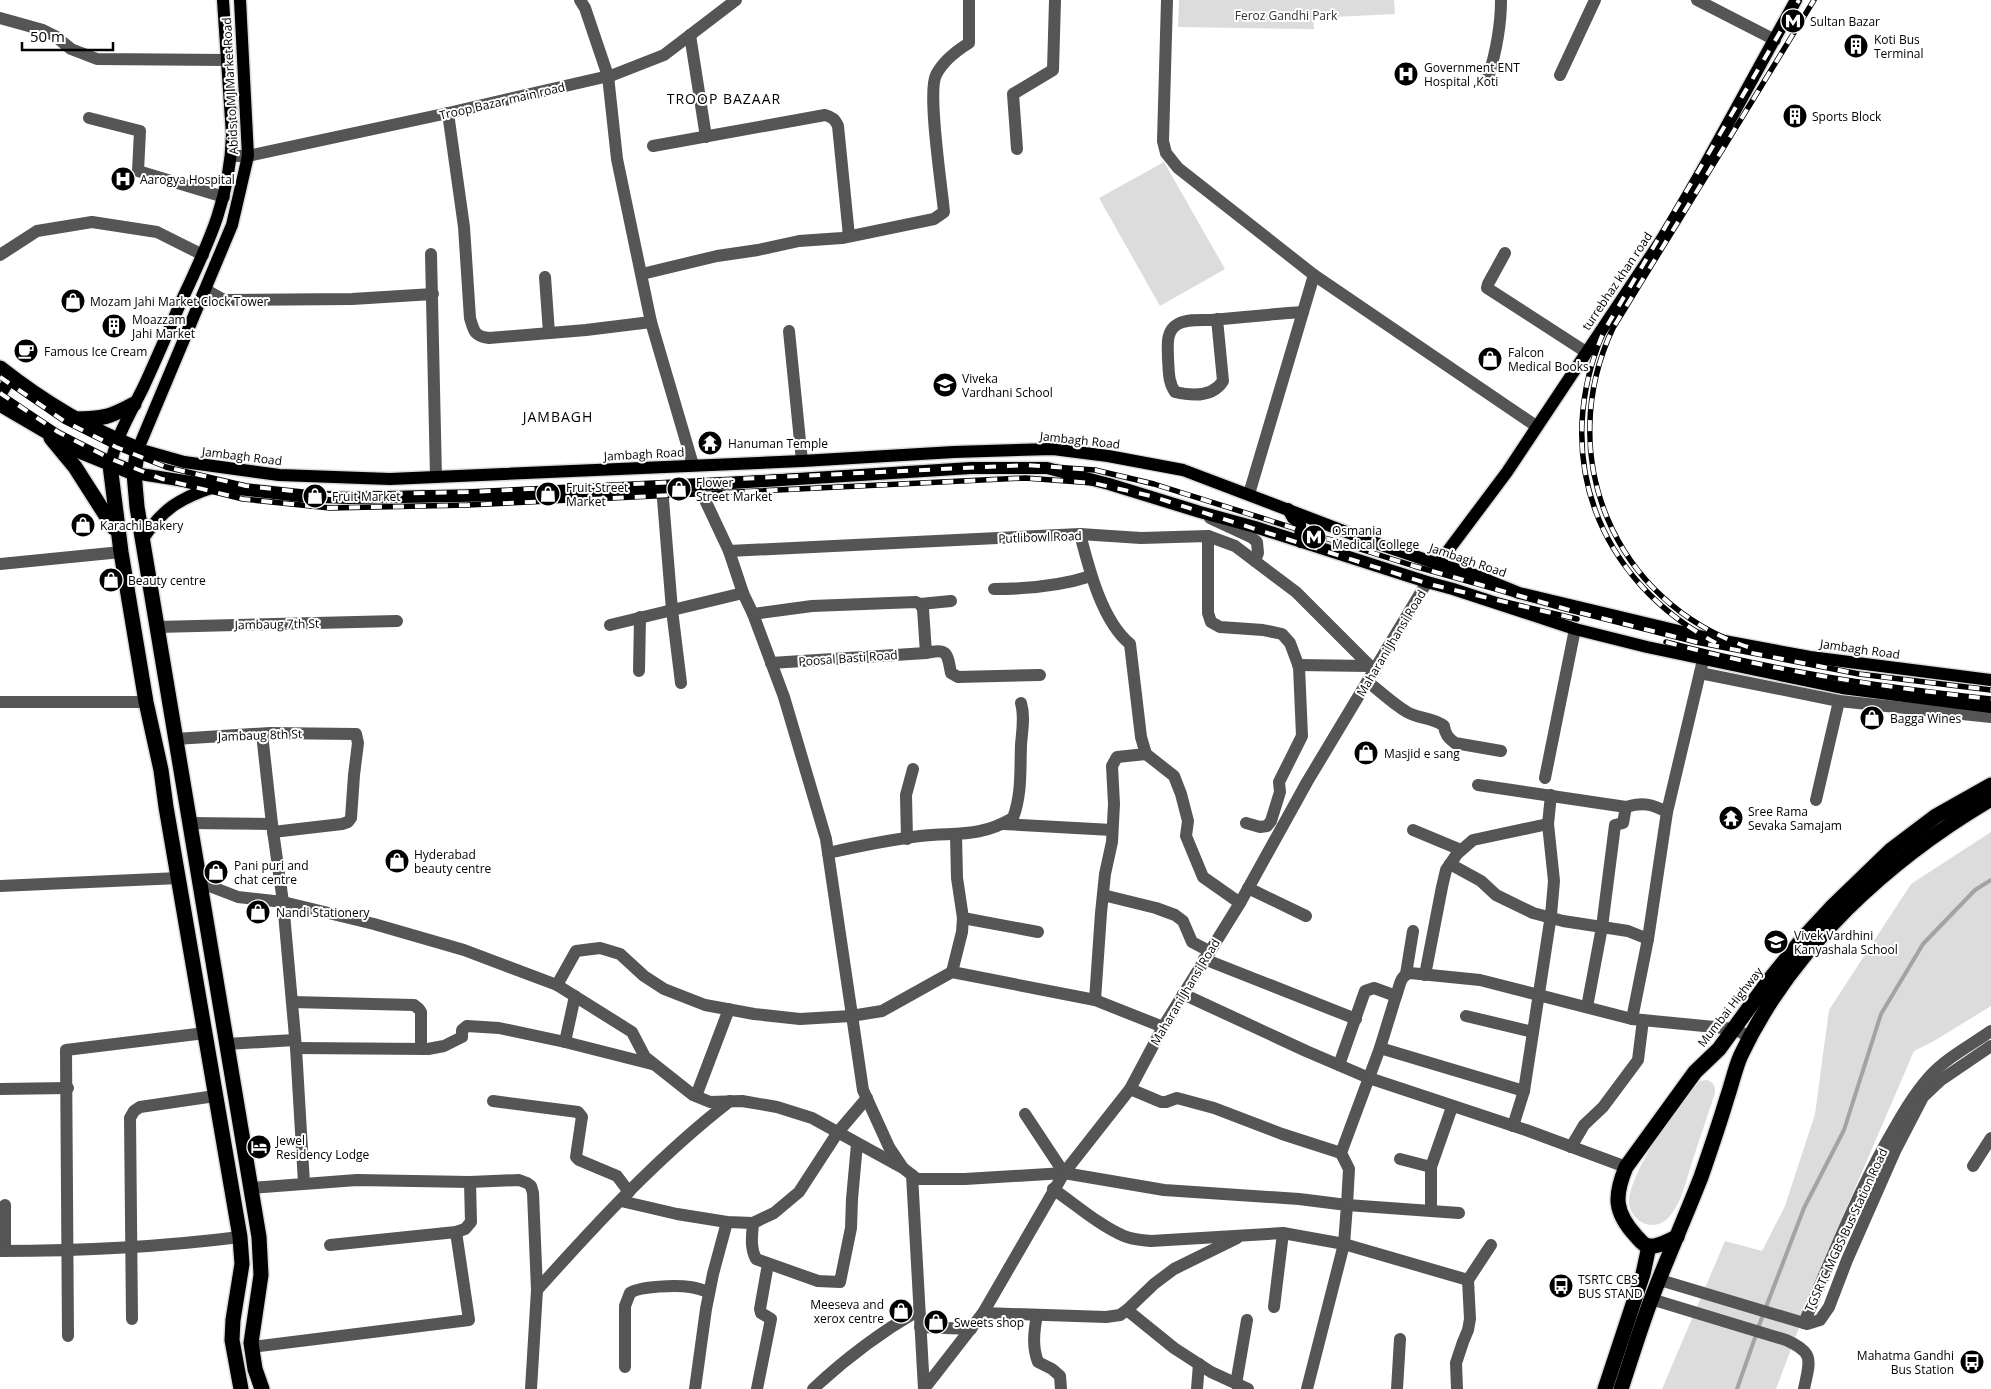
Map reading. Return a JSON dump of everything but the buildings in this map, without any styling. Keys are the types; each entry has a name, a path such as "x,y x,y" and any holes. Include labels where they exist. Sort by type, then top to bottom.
{"highway":[{"path":"6,372 74,419 138,449 134,473 142,540 259,1237 261,1275 254,1314 252,1347 254,1369 262,1389"},
{"path":"0,404 82,452 110,465 134,473"},
{"path":"74,419 100,419 112,416 134,404"},
{"path":"44,430 74,467 118,536"},
{"path":"110,465 118,536 146,702 161,770 240,1237 242,1264 233,1320 232,1340 241,1389"},
{"name":"Mumbai Highway","path":"1649,1246 1644,1244 1629,1229 1618,1207 1618,1185 1626,1167 1695,1072 1719,1049 1770,979 1804,937 1831,908 1891,850 1936,816 1991,785"},
{"path":"1621,1389 1652,1299 1702,1175 1741,1056 1765,1011 1798,965 1828,928 1901,860 1991,799"},
{"path":"1605,1389 1643,1274 1649,1246 1660,1245 1677,1236"}],"main road":[{"name":"Abids to MJ Market Road","path":"110,465 116,440 203,255 224,197 231,156 232,135 223,0"},
{"name":"Abids to MJ Market Road","path":"138,449 232,225 248,156 240,0"},
{"name":"turrebhaz khan road","path":"1438,564 1507,472 1676,218 1796,0"},
{"path":"0,395 6,372"},
{"name":"Jambagh Road","path":"138,449 184,462 279,475 390,479 802,461 954,452 1066,450 1183,470 1370,541 1470,573 1519,593 1708,638 1810,657 1991,680"},
{"path":"1055,470 1058,455 1066,450"},
{"path":"134,473 223,487 300,496 350,498 558,494 972,468 1055,470 1109,484 1427,582 1453,588 1575,629 1703,660 1842,688 1991,707"},
{"path":"142,540 154,522 178,501 223,487 232,469"},
{"path":"1288,509 1293,518 1300,524 1302,542"}],"street":[{"path":"580,0 585,8 608,76 617,159 651,322 692,465"},
{"name":"Troop Bazar main road","path":"231,156 248,156 608,76 664,55 736,0"},
{"path":"642,274 717,256 758,250 798,241 850,236 934,219 944,212 933,101 935,76 953,52 969,43 969,0"},
{"path":"1017,150 1013,94 1053,70 1055,0"},
{"path":"1167,0 1163,141 1166,153 1178,168 1314,275 1536,426"},
{"path":"1488,78 1496,53 1501,18 1501,0"},
{"path":"1560,75 1594,0"},
{"path":"1697,0 1775,40"},
{"path":"0,18 43,30 59,39 71,49 97,59 227,60"},
{"path":"690,36 706,137"},
{"path":"448,113 464,227 470,318 474,331 480,337 489,338 651,322"},
{"path":"653,146 825,115 831,117 838,126 850,236"},
{"path":"89,118 140,131 138,171 224,197"},
{"path":"0,255 37,231 92,222 157,232 203,255"},
{"path":"1505,253 1488,284 1488,288 1586,352"},
{"path":"431,254 436,477"},
{"path":"1250,494 1314,275"},
{"path":"545,277 548,333"},
{"path":"206,290 224,300 352,299 433,294"},
{"path":"1217,319 1222,381 1217,390 1209,393 1186,394 1176,392 1171,386 1167,342 1170,331 1178,324 1217,319 1303,312"},
{"path":"789,330 802,461"},
{"path":"698,485 729,551 743,594 753,614 771,663 800,750 826,839 863,1090 889,1147 907,1172 924,1389"},
{"path":"662,487 672,610 681,683"},
{"path":"1200,512 1251,537 1257,542 1258,552 1256,561"},
{"path":"1080,534 1091,576 1102,603 1121,636 1130,644 1141,737 1146,754 1174,776 1188,821 1186,836 1203,877 1240,903"},
{"name":"Putlibowl Road","path":"729,551 1080,534 1141,538 1208,536 1235,546 1296,592 1372,668"},
{"path":"1208,536 1208,613 1210,622 1220,627 1263,630 1282,634 1290,643 1298,665 1300,678 1302,736 1279,782 1280,792 1271,821 1267,826 1260,827 1246,823"},
{"path":"0,564 121,552"},
{"path":"994,589 1021,589 1059,584 1091,576"},
{"name":"Maharani Jhansi Road","path":"924,1389 983,1312 1053,1189 1130,1089 1163,1027 1240,903 1307,782 1368,682 1372,668 1427,582"},
{"path":"610,625 743,594"},
{"path":"753,614 812,606 916,602 920,604 951,601"},
{"path":"920,604 923,609 926,653"},
{"path":"639,671 640,617"},
{"name":"Jambaug 7th St","path":"157,627 397,621"},
{"path":"1545,778 1575,629"},
{"name":"Poosal Basti Road","path":"771,663 926,653 937,650 943,651 948,656 951,673 958,677 1040,675"},
{"path":"1571,1147 1584,1125 1603,1107 1638,1060 1638,1019 1667,812 1703,660"},
{"path":"1298,665 1372,668"},
{"path":"1700,673 1839,701 1991,717"},
{"path":"1368,682 1406,712 1438,721 1444,726 1445,732 1455,743 1501,751"},
{"path":"1816,800 1839,701"},
{"path":"0,702 146,702"},
{"path":"828,853 920,836 956,835 994,829 1013,818 1019,792 1024,732 1020,703"},
{"path":"262,734 272,828 283,902 292,1002 304,1183"},
{"name":"Jambaug 8th St","path":"175,739 262,734 356,734 358,743 351,818 348,822 342,824 272,828"},
{"path":"1095,1000 1096,955 1112,830 1114,785 1112,766 1114,761 1122,755 1146,754"},
{"path":"907,839 906,795 913,769"},
{"path":"1478,785 1626,807 1640,803 1653,804 1667,812"},
{"path":"1514,1126 1524,1091 1550,918 1554,881 1548,824 1551,795"},
{"path":"1587,1007 1602,927 1614,825 1623,823 1626,807"},
{"path":"189,823 272,828"},
{"path":"1004,824 1112,830"},
{"path":"1425,975 1442,887 1450,864 1461,850 1473,840 1548,824"},
{"path":"1413,830 1461,850"},
{"path":"952,972 962,932 963,918 957,878 956,835"},
{"path":"1450,864 1480,881 1496,895 1533,913 1550,918 1628,931 1648,939"},
{"path":"0,886 179,878"},
{"path":"199,882 238,897 283,902 374,924 464,950 558,985 632,1032 645,1057 696,1096 710,1102 742,1101 777,1107 812,1118 917,1179 965,1179 1064,1173 1164,1190 1300,1199 1347,1205 1458,1213"},
{"path":"1248,888 1306,916"},
{"path":"1103,895 1156,908 1175,915 1183,921 1192,942 1207,955 1356,1019"},
{"path":"963,918 1038,932"},
{"path":"1341,1154 1380,1048 1401,981 1406,974 1413,931"},
{"path":"558,985 576,951 600,948 620,954 644,976 664,989 705,1005 800,1019 851,1016 882,1011 952,972 1095,1000 1163,1027"},
{"path":"1406,974 1480,980 1638,1019 1735,1029 1751,1038"},
{"path":"1339,1065 1363,994 1367,988 1374,988 1396,996"},
{"path":"1183,994 1369,1078 1514,1126 1626,1167"},
{"path":"565,1042 575,996"},
{"path":"292,1002 414,1005 421,1012 420,1049"},
{"path":"696,1096 729,1009"},
{"path":"1466,1016 1533,1032"},
{"path":"226,1044 295,1044 420,1049 444,1046 456,1041 462,1037 462,1030 467,1026 499,1028 565,1042 655,1065"},
{"name":"TGSRTC MGBS Bus Station Road","path":"1804,1323 1876,1160 1917,1092 1931,1074 1991,1031"},
{"path":"68,1336 68,1088 66,1050 204,1033"},
{"name":"TGSRTC MGBS Bus Station Road","path":"1660,1280 1804,1323 1812,1324 1820,1320 1829,1307 1847,1260 1895,1151 1923,1098 1941,1080 1991,1046"},
{"path":"1380,1048 1524,1091"},
{"path":"0,1089 68,1088"},
{"path":"1130,1089 1161,1102 1177,1098 1214,1108 1341,1154 1349,1169 1344,1244 1307,1389"},
{"path":"132,1319 130,1118 134,1111 140,1107 215,1096"},
{"path":"625,1197 677,1214 728,1222 753,1223 774,1213 799,1192 838,1132 867,1098"},
{"path":"493,1101 578,1112 582,1117 582,1122 576,1157 617,1176 625,1197"},
{"path":"537,1290 599,1221 708,1118 730,1101"},
{"path":"1431,1211 1431,1167 1452,1107"},
{"path":"1025,1114 1064,1173"},
{"path":"1973,1166 1991,1138"},
{"path":"753,1223 752,1253 756,1259 818,1281 840,1282 851,1228 857,1144"},
{"path":"1400,1159 1431,1167"},
{"path":"250,1188 357,1180 470,1182 518,1180 527,1183 531,1186 537,1290 532,1341 531,1389"},
{"path":"330,1245 456,1232 465,1229 471,1222 470,1182"},
{"path":"1053,1189 1103,1224 1124,1236 1136,1240 1151,1241 1284,1234 1344,1244 1468,1280"},
{"path":"5,1204 2,1251 68,1251 178,1245 240,1237"},
{"path":"694,1389 709,1292 728,1222"},
{"path":"252,1347 469,1320 456,1232"},
{"path":"1274,1307 1284,1234"},
{"path":"983,1312 1106,1317 1120,1315 1154,1284 1174,1270 1242,1236"},
{"path":"1457,1389 1456,1363 1470,1319 1468,1280 1492,1245"},
{"path":"757,1389 770,1319 761,1313 760,1308 768,1264"},
{"path":"625,1368 625,1306 630,1293 636,1289 688,1286 709,1292"},
{"path":"1652,1299 1786,1340 1802,1347 1809,1359 1804,1389"},
{"path":"813,1389 840,1363 889,1328 919,1310"},
{"path":"1127,1310 1174,1348 1219,1378 1242,1387 1247,1320"},
{"path":"1037,1315 1034,1331 1034,1354 1038,1362 1052,1369 1060,1376 1061,1389"},
{"path":"920,1327 971,1329"},
{"path":"1397,1389 1400,1339"},
{"path":"1197,1389 1199,1364"}],"green space":[{"name":"Feroz Gandhi Park","path":"1179,0 1394,0 1395,14 1313,18 1314,29 1178,27"},
{"path":"1164,162 1225,269 1160,306 1099,198"},
{"path":"1991,832 1991,1006 1914,1051 1828,1251 1776,1389 1662,1389 1725,1241 1762,1251 1785,1206 1815,1114 1829,1010 1911,884"},
{"path":"1707,1080 1714,1085 1715,1093 1680,1199 1673,1212 1662,1223 1654,1225 1640,1221 1631,1209 1629,1201 1630,1193 1641,1166 1688,1091 1700,1081"}],"waterway":[{"path":"1758,1328 1804,1208 1844,1130 1881,1014 1923,944 1975,890 1991,880"},
{"path":"1737,1389 1756,1335"}],"railway":[{"path":"1716,643 1675,617 1641,585 1614,549 1595,510 1584,468 1582,423 1588,377 1604,331 1799,0"},
{"path":"1748,647 1701,626 1662,596 1630,560 1607,518 1594,473 1590,425 1596,376 1613,328 1814,0"},
{"path":"0,377 64,421 116,447 166,467 246,486 330,495 468,492 1026,465 1095,470 1154,484 1414,566 1566,609 1696,642 1859,674 1991,690"},
{"path":"0,393 58,432 111,459 162,479 243,499 330,508 468,505 1025,478 1093,483 1151,496 1429,584 1577,619"},
{"path":"1666,642 1787,670 1909,689 1991,699"}],"place":[{"name":"Sultan Bazar","path":"1793,21"},
{"name":"Koti Bus Terminal","path":"1856,46"},
{"name":"Government ENT Hospital ,Koti","path":"1406,74"},
{"name":"Sports Block","path":"1795,116"},
{"name":"Aarogya Hospital","path":"123,179"},
{"name":"Mozam Jahi Market Clock Tower","path":"73,301"},
{"name":"Moazzam Jahi Market","path":"114,326"},
{"name":"Famous Ice Cream","path":"26,351"},
{"name":"Falcon Medical Books","path":"1490,359"},
{"name":"Viveka Vardhani School","path":"945,385"},
{"name":"Hanuman Temple","path":"710,443"},
{"name":"Flower Street Market","path":"679,489"},
{"name":"Fruit Street Market","path":"548,494"},
{"name":"Fruit Market","path":"315,496"},
{"name":"Karachi Bakery","path":"83,525"},
{"name":"Osmania Medical College","path":"1314,537"},
{"name":"Beauty centre","path":"111,580"},
{"name":"Bagga Wines","path":"1872,718"},
{"name":"Masjid e sang","path":"1366,753"},
{"name":"Sree Rama Sevaka Samajam","path":"1731,818"},
{"name":"Hyderabad beauty centre","path":"397,861"},
{"name":"Pani puri and chat centre","path":"216,872"},
{"name":"Nandi Stationery","path":"258,912"},
{"name":"Vivek Vardhini Kanyashala School","path":"1776,942"},
{"name":"Jewel Residency Lodge","path":"259,1147"},
{"name":"TSRTC CBS BUS STAND","path":"1561,1286"},
{"name":"Meeseva and xerox centre","path":"901,1311"},
{"name":"Sweets shop","path":"936,1322"},
{"name":"Mahatma Gandhi Bus Station","path":"1972,1362"}],"district":[{"name":"TROOP BAZAAR","path":"724,98"},
{"name":"JAMBAGH","path":"558,416"}]}
